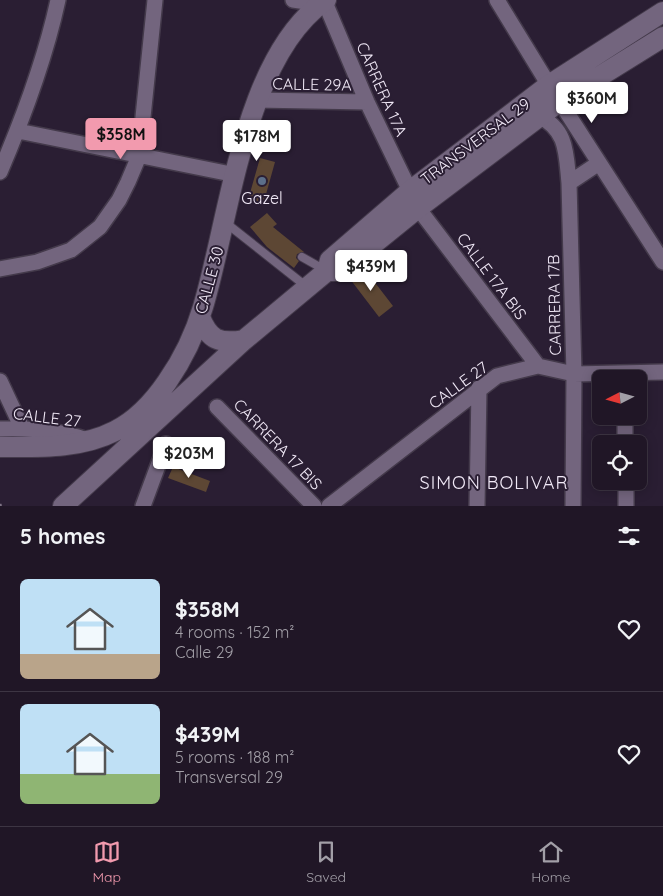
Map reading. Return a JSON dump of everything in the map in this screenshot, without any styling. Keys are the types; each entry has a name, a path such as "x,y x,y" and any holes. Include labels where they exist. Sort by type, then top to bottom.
{"street":[{"path":"0,172 18,131 47,48 58,0"},
{"path":"0,269 37,262 71,250 100,227 119,200 139,156 155,0"},
{"path":"293,0 323,1"},
{"path":"497,0 554,93 663,262"},
{"name":"CALLE 30","path":"0,447 43,447 90,440 116,431 140,414 157,396 177,368 191,341 200,317 256,100 275,61 290,37 306,16 323,1"},
{"name":"CARRERA 17A","path":"323,1 367,102 414,200"},
{"name":"TRANSVERSAL 29","path":"63,506 244,340 327,271 330,260 414,200 538,116 554,93 663,12"},
{"name":"TRANSVERSAL 29","path":"414,200 518,109 554,93 663,37"},
{"name":"CALLE 29A","path":"256,100 367,102"},
{"path":"518,109 538,116"},
{"name":"CARRERA 17B","path":"538,116 552,124 564,141 569,183 574,374 573,506"},
{"path":"18,131 236,175"},
{"path":"569,183 599,163"},
{"name":"CALLE 17A BIS","path":"414,200 538,366"},
{"path":"200,317 205,329 215,338 228,342 244,340"},
{"name":"CALLE 27","path":"330,506 497,376 538,366 574,374 592,375"},
{"name":"CALLE 27","path":"648,374 663,372"},
{"path":"0,381 22,428"},
{"path":"477,506 480,388"},
{"name":"CARRERA 17 BIS","path":"217,406 314,506"},
{"name":"CALLE 27","path":"0,429 22,428 64,433 90,440"},
{"path":"143,506 166,444"},
{"path":"626,490 626,506"}],"lane":[{"path":"225,222 270,254 307,288"},
{"path":"302,257 327,271"}],"building":[{"name":"Gazel","path":"260,158 275,162 263,205 248,200"},
{"path":"267,213 277,224 273,227 304,252 297,254 296,258 299,261 294,268 267,247 250,227"},
{"path":"363,267 393,306 379,317 350,279"},
{"path":"173,467 210,481 206,492 168,478"}],"place":[{"name":"Gazel","path":"262,181"}],"district":[{"name":"SIMON BOLIVAR","path":"494,482"}]}
